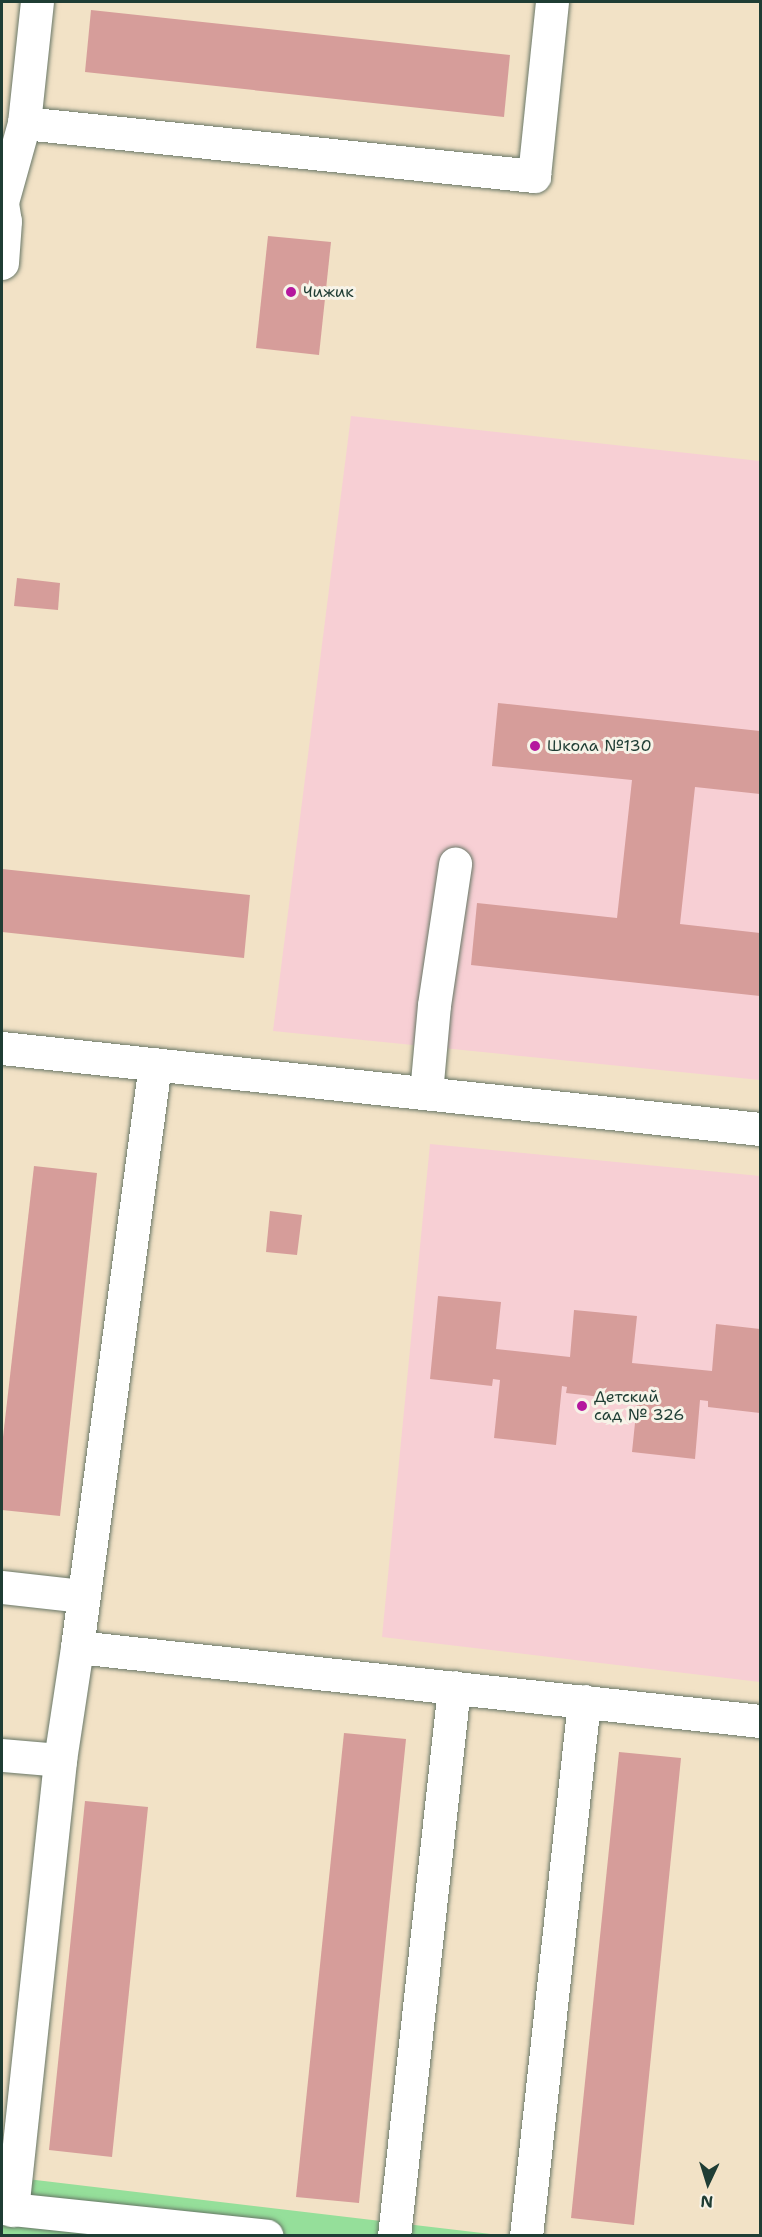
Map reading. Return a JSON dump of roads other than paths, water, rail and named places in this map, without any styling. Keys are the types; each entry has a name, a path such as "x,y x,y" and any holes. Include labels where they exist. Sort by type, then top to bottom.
{"street":[{"path":"2,263 5,221 2,202 24,123 37,2"},
{"path":"24,123 534,176 552,2"},
{"path":"426,1093 434,1005 455,864"},
{"path":"2,1048 760,1129"},
{"path":"155,1064 60,1760 7,2209 267,2235"},
{"path":"2,1587 82,1596"},
{"path":"77,1647 760,1720"},
{"path":"394,2235 454,1687"},
{"path":"526,2235 584,1701"},
{"path":"2,1755 60,1760"}],"place":[{"name":"Чижик","path":"291,292"},
{"name":"Школа №130","path":"535,746"},
{"name":"Детский сад № 326","path":"582,1406"}]}
